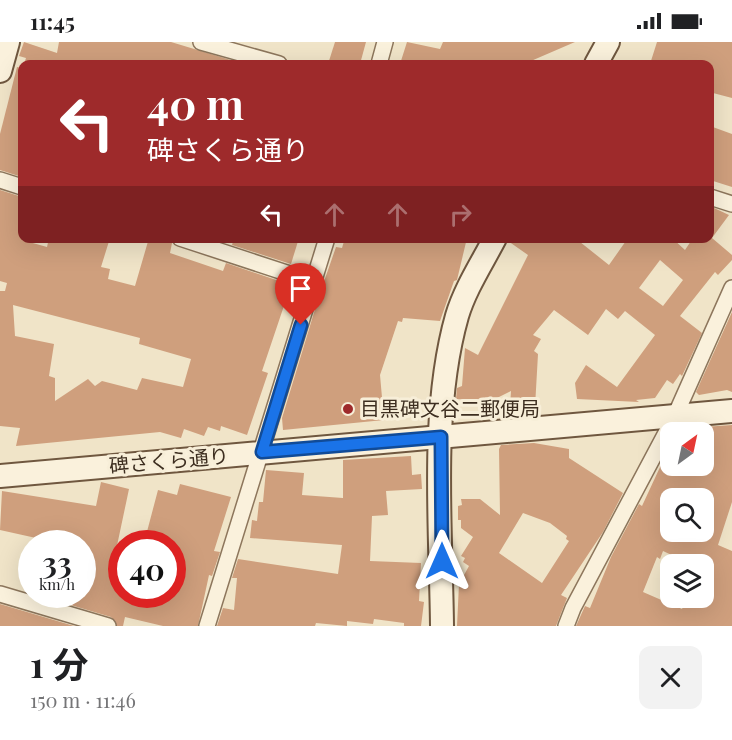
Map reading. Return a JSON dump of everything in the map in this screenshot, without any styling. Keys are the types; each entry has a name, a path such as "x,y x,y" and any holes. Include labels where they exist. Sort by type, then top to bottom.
{"street":[{"path":"0,71 8,42"},
{"path":"201,42 265,60"},
{"path":"379,60 386,42"},
{"path":"598,60 608,42"},
{"path":"0,180 18,187"},
{"path":"714,198 732,204"},
{"path":"195,243 314,282"},
{"path":"207,626 326,243"},
{"path":"442,626 441,437 444,381 457,315 493,243"},
{"path":"566,626 573,608 675,416 732,288"},
{"name":"碑さくら通り","path":"0,476 732,411"},
{"path":"0,594 108,626"}],"building":[{"path":"24,42 57,53 59,42 171,42 231,60 25,60 26,58 19,56"},
{"path":"335,42 366,42 361,60 329,60"},
{"path":"407,42 440,49 443,42 575,42 533,60 401,60"},
{"path":"657,42 732,42 732,98 714,93 714,60 651,60"},
{"path":"18,67 18,176 0,170 0,134"},
{"path":"714,127 732,134 732,187 714,181"},
{"path":"0,190 18,196 18,243 33,243 47,247 48,243 108,243 101,267 110,269 108,279 135,286 148,243 172,243 170,253 223,271 226,263 291,285 262,371 268,373 247,435 221,426 220,431 208,427 204,436 184,429 181,438 160,432 16,446 20,428 0,426 0,291 5,291 7,283 0,281","holes":["13,305 140,338 139,344 191,359 183,387 142,378 137,390 102,381 95,386 88,379 55,401 55,378 49,376 54,344 15,336"]},
{"path":"714,208 729,215 714,235"},
{"path":"714,240 732,255 732,260 718,275 715,272 680,316 702,333 682,376 680,374 673,384 667,380 655,398 636,400 639,402 577,399 575,383 586,365 617,387 655,335 625,311 618,319 606,309 588,335 554,310 533,335 541,339 534,351 538,354 535,407 510,406 511,391 491,401 456,399 457,388 462,386 465,348 478,355 528,255 511,243 581,243 609,265 624,243 677,243 685,250 690,243 714,243","holes":["660,260 683,280 663,306 639,288"]},
{"path":"233,243 297,243 291,264 232,245"},
{"path":"344,243 466,243 457,280 454,281 440,321 403,318 402,322 398,321 380,375 384,420 283,430 282,418 320,293 336,247 342,248"},
{"path":"732,312 732,392 727,390 699,395 696,392"},
{"path":"732,425 732,502 718,545 732,551 732,626 576,626 585,606 590,608 611,557 639,504 642,506 660,467 660,476 714,476 714,426"},
{"path":"534,443 569,449 569,458 623,493 603,532 561,595 567,598 556,626 457,626 459,584 469,566 463,562 465,558 461,556 473,537 461,528 461,520 458,520 458,506 462,505 461,499 480,499 500,515 499,449 501,445","holes":["523,513 550,523 567,536 566,539 569,541 542,583 499,553"]},
{"path":"411,456 412,475 421,474 422,489 386,491 388,515 372,516 370,561 421,563 419,601 424,602 421,626 404,626 404,623 374,619 373,624 347,621 347,626 316,623 315,626 217,626 223,608 234,610 237,578 232,578 238,559 338,574 342,545 250,538 252,520 257,521 259,502 263,502 266,470 304,473 302,495 343,498 343,460"},
{"path":"101,482 129,489 120,530 108,530 108,608 186,608 186,530 147,530 158,490 177,495 180,484 231,497 214,551 220,552 212,576 209,575 198,626 163,626 125,617 123,626 117,626 111,617 81,608 96,608 96,530 18,530 18,534 0,530 2,491 96,506"},
{"path":"0,604 74,626 0,626"}],"place":[{"name":"目黒碑文谷二郵便局","path":"348,409"}],"route":[{"path":"301,325 262,452 441,437 442,561"}]}
